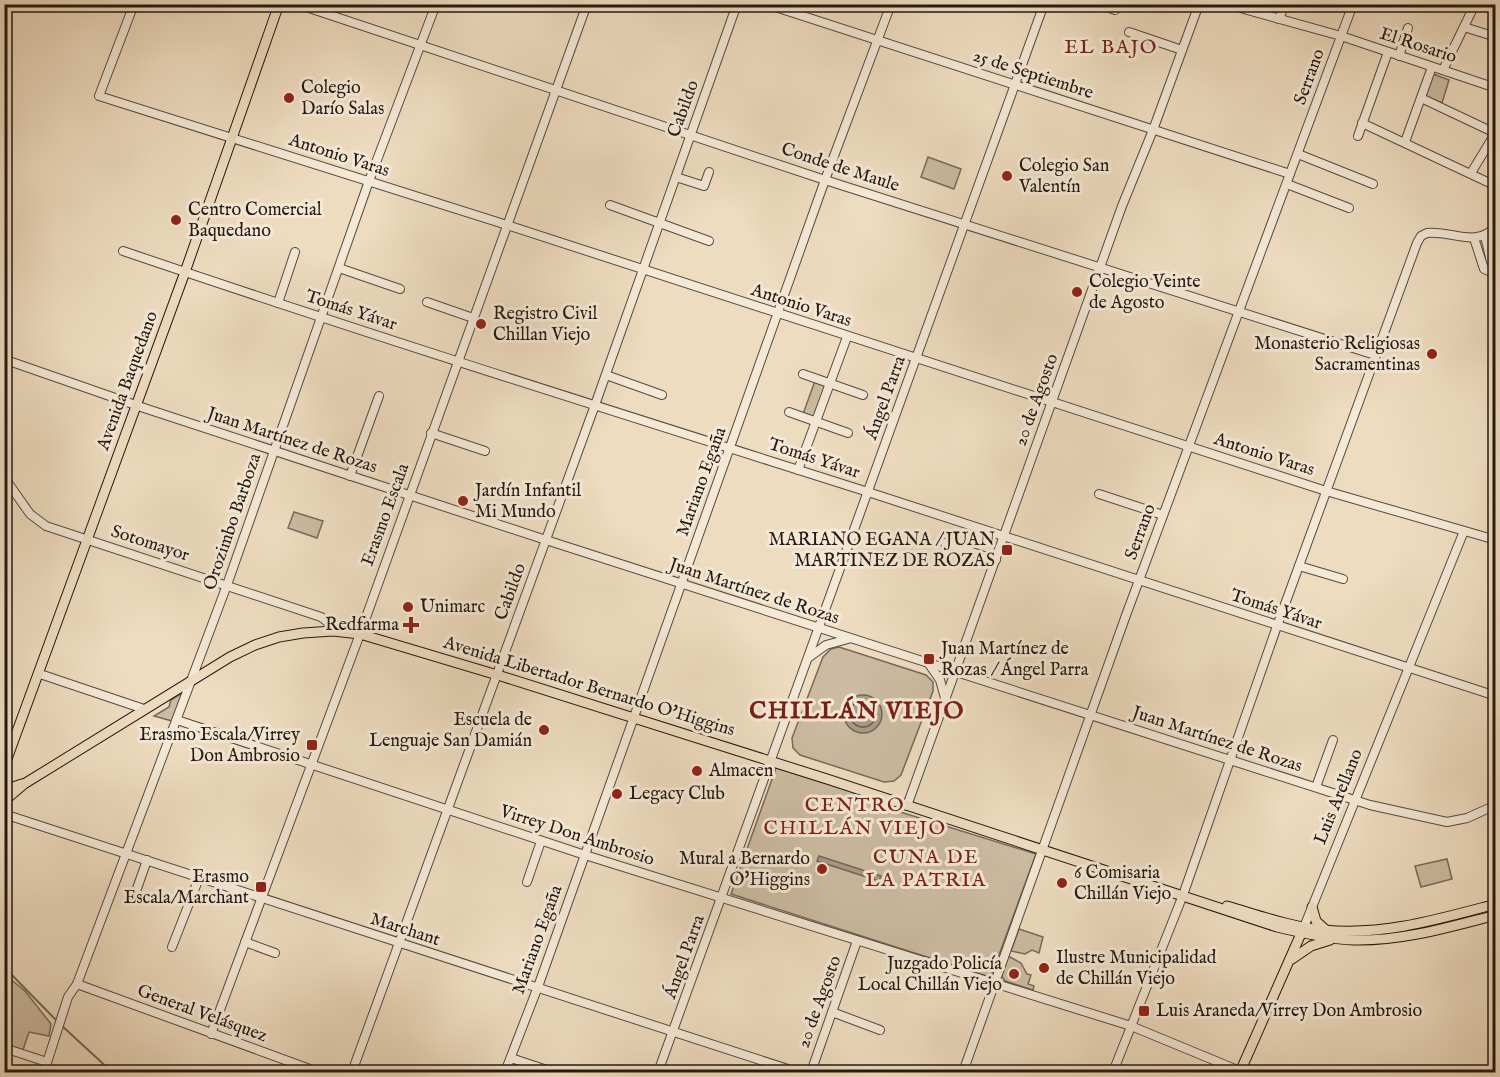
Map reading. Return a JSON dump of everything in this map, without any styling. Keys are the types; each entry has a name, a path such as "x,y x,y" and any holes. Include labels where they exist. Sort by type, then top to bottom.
{"main road":[{"name":"Avenida Baquedano","path":"4,767 40,674 185,272 279,4"},
{"name":"Avenida Libertador Bernardo O'Higgins","path":"4,801 24,784 230,657 279,637 333,631 360,634 496,675 771,761 1201,901 1226,906 1302,930 1341,939 1400,938 1496,915"},
{"name":"Avenida Libertador Bernardo O'Higgins","path":"4,790 24,784"},
{"name":"Avenida Libertador Bernardo O'Higgins","path":"1302,930 1387,930 1496,904"},
{"path":"1312,907 1316,921 1326,930"},
{"name":"Luis Arellano","path":"1240,1072 1302,930"},
{"path":"1290,961 1311,946 1341,939"}],"street":[{"name":"Antonio Varas","path":"134,4 99,96 507,225 1326,491 1496,540"},
{"name":"Conde de Maule","path":"297,4 825,180 1376,355"},
{"name":"Orozimbo Barboza","path":"44,1072 62,1012 76,984 227,585 369,181 436,4"},
{"name":"Erasmo Escala","path":"210,1034 360,634 408,495 587,4"},
{"name":"Cabildo","path":"352,1072 606,375 737,4"},
{"name":"25 de Septiembre","path":"766,4 1290,174"},
{"name":"Mariano Egaña","path":"505,1072 585,855 825,180 891,4"},
{"name":"Ángel Parra","path":"658,1072 1044,4"},
{"path":"1099,4 1116,10"},
{"name":"20 de Agosto","path":"907,806 1125,196 1199,4"},
{"name":"El Rosario","path":"1226,4 1341,36 1496,88"},
{"path":"1280,19 1285,4"},
{"name":"Serrano","path":"963,1072 1188,446 1353,4"},
{"path":"1443,70 1475,4"},
{"path":"1464,27 1496,37"},
{"path":"1399,56 1408,28"},
{"path":"1129,32 1182,50"},
{"path":"1358,136 1388,52"},
{"path":"1405,142 1432,67"},
{"path":"1421,98 1495,133 1471,173"},
{"path":"1362,123 1496,186"},
{"path":"1298,154 1373,184"},
{"path":"676,177 704,186 709,172"},
{"path":"1287,184 1349,208"},
{"path":"610,205 710,241"},
{"path":"1113,1072 1183,895 1277,626 1421,236 1431,232 1474,238 1485,236 1496,226"},
{"path":"1474,238 1484,269 1492,273 1485,236"},
{"name":"Tomás Yávar","path":"123,251 1496,696"},
{"path":"278,303 295,252"},
{"path":"339,268 400,289"},
{"path":"427,302 473,318"},
{"path":"798,470 847,336"},
{"name":"Juan Martínez de Rozas","path":"6,360 274,451 818,629 956,671 1356,801 1447,822 1467,818 1496,805"},
{"path":"803,374 863,395"},
{"path":"606,375 662,395"},
{"path":"350,476 379,396"},
{"path":"789,412 848,432"},
{"path":"431,433 485,451"},
{"name":"Sotomayor","path":"4,477 37,521 321,617 329,623 333,631"},
{"path":"1099,494 1163,515"},
{"name":"Luis Arellano","path":"1302,930 1464,531"},
{"path":"945,543 996,560"},
{"path":"1299,566 1343,579"},
{"path":"807,659 826,645 849,638"},
{"path":"928,663 940,680 945,700"},
{"path":"40,674 144,709"},
{"name":"Virrey Don Ambrosio","path":"177,720 722,899 1131,1026 1240,1072"},
{"path":"1316,787 1333,740"},
{"name":"Marchant","path":"4,814 797,1072"},
{"path":"527,882 542,841"},
{"path":"134,897 147,860"},
{"path":"172,947 199,878"},
{"name":"20 de Agosto","path":"811,1072 858,941"},
{"path":"245,942 275,953"},
{"name":"General Velásquez","path":"76,984 318,1072"},
{"path":"832,1012 880,1029"},
{"path":"4,1048 47,1062"},
{"path":"511,1058 553,1072"}],"shaded area":[{"path":"1433,74 1449,80 1442,103 1425,96"},
{"path":"928,157 961,169 954,189 921,177"},
{"path":"815,381 825,385 814,417 803,414"},
{"path":"294,512 323,521 317,538 288,528"},
{"path":"839,647 926,675 933,682 933,691 901,775 894,781 884,782 800,755 793,748 792,738 823,657 831,649"},
{"path":"182,693 172,721 154,716 169,707 171,700"},
{"path":"776,768 898,806 897,811 1036,854 992,974 986,976 731,894"},
{"path":"1447,859 1452,879 1421,887 1415,866"},
{"path":"1019,929 1043,937 1039,953 1032,950 1025,954 1011,951"},
{"path":"1008,956 1021,963 1027,974 1031,975 1028,984 1034,986 1033,990 1005,981 1001,975"},
{"path":"4,974 25,991 51,1024 49,1036 29,1032 23,1050 5,1044"}],"water":[{"path":"863,695 876,701 882,714 876,727 863,733 850,727 844,714 850,701"},
{"path":"819,856 881,876 879,881 817,861"}],"waterway":[{"path":"4,967 57,1021"},
{"path":"61,1025 112,1072"}],"place":[{"name":"Colegio Darío Salas","path":"289,98"},
{"name":"Colegio San Valentín","path":"1007,176"},
{"name":"Centro Comercial Baquedano","path":"176,220"},
{"name":"Colegio Veinte de Agosto","path":"1077,292"},
{"name":"Registro Civil Chillan Viejo","path":"481,324"},
{"name":"Monasterio Religiosas Sacramentinas","path":"1432,354"},
{"name":"Jardín Infantil Mi Mundo","path":"463,501"},
{"name":"MARIANO EGANA / JUAN MARTINEZ DE ROZAS","path":"1007,550"},
{"name":"Unimarc","path":"408,607"},
{"name":"Redfarma","path":"411,625"},
{"name":"Juan Martínez de Rozas / Ángel Parra","path":"929,659"},
{"name":"Escuela de Lenguaje San Damián","path":"544,730"},
{"name":"Erasmo Escala/Virrey Don Ambrosio","path":"312,745"},
{"name":"Almacen","path":"697,771"},
{"name":"Legacy Club","path":"617,794"},
{"name":"Mural a Bernardo O'Higgins","path":"822,869"},
{"name":"6 Comisaria Chillán Viejo","path":"1062,883"},
{"name":"Erasmo Escala/Marchant","path":"261,887"},
{"name":"Ilustre Municipalidad de Chillán Viejo","path":"1044,968"},
{"name":"Juzgado Policía Local Chillán Viejo","path":"1014,974"},
{"name":"Luis Araneda/Virrey Don Ambrosio","path":"1144,1011"}],"district":[{"name":"EL BAJO","path":"1111,47"},
{"name":"CHILLÁN VIEJO","path":"857,711"},
{"name":"CENTRO CHILLÁN VIEJO","path":"855,816"},
{"name":"CUNA DE LA PATRIA","path":"926,868"}]}
